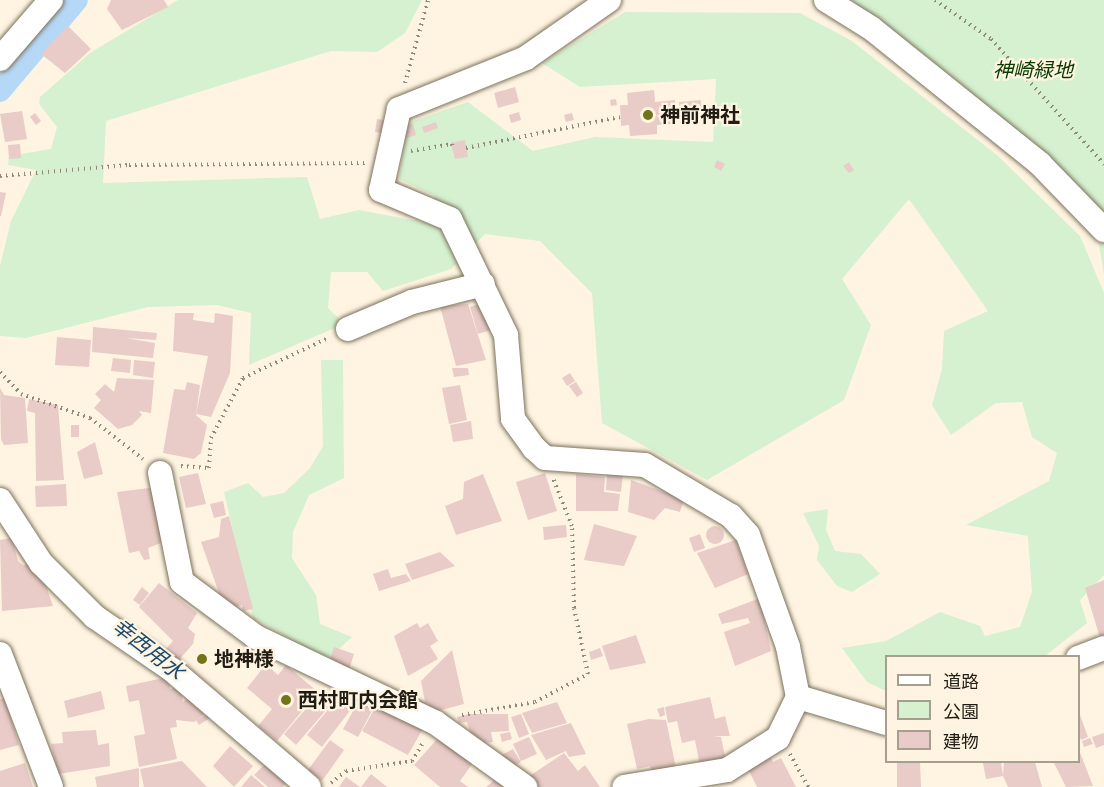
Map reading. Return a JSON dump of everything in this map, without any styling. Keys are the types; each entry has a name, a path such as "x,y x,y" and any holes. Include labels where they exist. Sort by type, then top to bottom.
{"street":[{"path":"0,58 51,0"},
{"path":"609,0 526,58 399,109 381,190 450,219 506,335 513,419 545,458 645,465 732,516 747,535 788,647 798,697 778,738 727,770 624,787"},
{"path":"826,0 871,28 1040,165 1104,230"},
{"path":"348,329 412,302 483,284"},
{"path":"160,473 182,582 256,638 436,723 525,787"},
{"path":"0,500 41,563 94,617 172,670 319,786"},
{"path":"1080,657 1104,648"},
{"path":"0,654 51,787"},
{"path":"798,697 885,723"}],"path":[{"path":"399,109 428,0"},
{"path":"935,0 991,39 1103,161"},
{"path":"466,148 620,117"},
{"path":"421,149 452,144 453,150"},
{"path":"0,176 129,165 386,163"},
{"path":"0,372 21,394 90,418 160,473 168,465 209,468 211,438 243,378 348,329"},
{"path":"319,786 346,771 412,761 436,723 534,702 588,674 574,608 572,526 545,458"},
{"path":"778,738 808,787"}],"green space":[{"path":"178,0 422,0 405,33 377,52 331,51 106,121 103,183 307,177 320,219 359,210 423,222 435,196 399,179 408,123 468,102 533,151 595,137 713,142 716,79 580,87 542,63 625,12 800,13 852,41 998,156 1080,236 1104,293 1104,575 1080,600 1087,623 1046,655 885,655 885,691 867,682 842,648 886,641 940,612 980,626 985,636 1020,627 1032,592 1028,536 966,525 1049,481 1057,453 1032,437 1022,402 996,403 951,435 932,405 942,369 944,331 988,311 909,199 842,279 871,325 844,400 707,480 602,423 592,293 540,241 485,234 451,269 383,291 367,272 331,272 328,308 344,324 249,365 251,313 217,305 148,307 26,338 0,336 0,266 11,221 36,170 8,165 9,156 51,149 57,127 39,104 40,97 90,53"},
{"name":"神崎緑地","path":"852,0 1104,0 1104,275 1095,220"},
{"path":"321,360 343,360 344,478 309,495 293,532 292,558 316,595 320,624 352,637 328,659 253,618 224,492 248,483 263,497 284,493 310,468 323,446"},
{"path":"828,509 826,530 835,551 861,554 880,574 852,592 837,586 817,560 819,546 803,513"}],"building":[{"path":"111,0 164,0 168,7 122,30 107,9"},
{"path":"68,26 91,49 65,73 41,54"},
{"path":"515,87 519,102 498,108 494,93"},
{"name":"神前神社","path":"654,90 655,102 675,100 677,124 657,125 657,134 630,136 629,125 621,126 620,105 628,105 627,93"},
{"path":"616,99 617,105 611,106 610,100"},
{"path":"701,100 702,121 680,123 679,102"},
{"path":"714,105 719,105 720,119 715,119"},
{"path":"22,111 27,139 5,142 0,114"},
{"path":"519,112 521,120 511,123 509,115"},
{"path":"35,113 41,121 36,125 30,117"},
{"path":"572,113 574,120 566,122 564,115"},
{"path":"377,119 384,120 382,133 375,132"},
{"path":"436,122 438,128 424,133 422,127"},
{"path":"413,124 416,135 407,138 403,127"},
{"path":"465,140 468,157 455,159 451,143"},
{"path":"20,144 21,158 9,159 8,145"},
{"path":"717,160 725,164 721,171 714,167"},
{"path":"849,162 854,170 849,173 843,166"},
{"path":"0,192 6,193 1,216 0,216"},
{"path":"483,303 491,330 478,334 470,307"},
{"path":"468,304 486,360 456,366 440,306"},
{"path":"175,313 194,313 193,320 214,323 215,313 233,316 230,373 211,417 196,414 208,356 173,351"},
{"path":"93,327 157,333 156,340 126,338 155,343 153,358 92,352"},
{"path":"57,337 91,340 89,367 55,365"},
{"path":"113,358 131,360 130,373 111,371"},
{"path":"134,360 155,362 153,378 133,375"},
{"path":"452,368 468,368 469,375 454,377"},
{"path":"570,373 575,381 567,386 562,378"},
{"path":"117,378 154,380 151,413 139,411 142,415 132,425 118,429 94,408 101,400 95,394 105,384 114,392"},
{"path":"187,382 200,385 196,415 207,425 201,453 194,459 163,453 174,389 185,390"},
{"path":"576,382 583,393 577,397 569,386"},
{"path":"460,385 467,420 449,424 442,388"},
{"path":"0,388 4,395 25,398 28,443 4,445 1,439"},
{"path":"29,399 58,405 64,480 36,481 35,413 27,411"},
{"path":"471,421 473,439 453,442 450,425"},
{"path":"71,425 79,425 79,437 71,437"},
{"path":"95,442 103,474 84,479 77,452"},
{"path":"607,472 623,473 621,492 606,490"},
{"path":"198,473 206,504 186,508 179,477"},
{"path":"545,473 557,511 528,520 516,482"},
{"path":"483,474 502,521 456,535 445,506 463,499 464,482"},
{"path":"576,474 605,477 604,492 620,494 618,511 576,511"},
{"path":"631,480 684,499 680,512 665,508 654,520 628,512"},
{"path":"66,484 67,506 36,507 35,486"},
{"path":"157,487 166,541 148,548 150,559 144,560 139,551 129,553 117,492"},
{"path":"223,501 226,515 214,518 210,504"},
{"path":"229,516 253,609 243,611 242,605 225,610 201,542 219,537 221,519"},
{"path":"594,524 637,536 624,566 584,560"},
{"path":"566,525 567,537 544,540 543,527"},
{"path":"715,526 721,529 724,535 721,541 715,544 709,541 706,535 709,529"},
{"path":"700,534 705,548 694,552 689,538"},
{"path":"12,538 18,561 24,566 29,561 43,577 53,606 2,611 0,540"},
{"path":"736,540 748,574 715,588 697,553"},
{"path":"440,552 455,566 412,580 405,564"},
{"path":"388,569 391,578 406,574 411,581 379,591 373,574"},
{"path":"1104,580 1104,637 1100,638 1085,588"},
{"path":"159,583 197,613 188,628 195,634 193,644 177,662 164,651 173,641 139,607"},
{"path":"142,587 149,593 140,605 133,600"},
{"path":"760,598 771,651 735,666 724,632 750,623 748,618 722,624 718,614"},
{"path":"417,623 420,628 428,623 438,641 430,646 438,659 408,676 394,636"},
{"path":"636,635 646,663 610,670 602,646"},
{"path":"334,647 354,654 348,673 328,666"},
{"path":"600,648 603,656 591,660 589,652"},
{"path":"452,650 464,704 426,714 413,707 417,698 425,702 421,681"},
{"name":"西村町内会館","path":"266,664 278,675 286,665 318,692 277,741 258,726 272,709 247,688"},
{"path":"168,677 170,689 180,687 183,702 190,696 206,713 194,722 176,720 177,727 170,728 177,759 139,767 134,736 145,734 139,700 129,702 126,686"},
{"path":"346,688 359,699 322,747 307,735"},
{"path":"322,690 334,701 296,745 284,734"},
{"path":"101,691 105,709 68,718 64,701"},
{"path":"361,697 375,705 358,737 343,729"},
{"path":"710,697 715,719 725,716 730,736 713,736 721,737 726,761 700,767 695,740 682,743 677,721 668,723 665,707"},
{"path":"5,698 19,745 0,750 0,699"},
{"path":"557,702 567,723 532,733 522,713"},
{"path":"376,706 425,725 408,755 362,731"},
{"path":"664,707 665,715 660,717 657,709"},
{"path":"207,714 210,718 199,725 196,720"},
{"path":"470,714 508,714 509,731 491,732 493,742 474,744 467,722 459,723 457,717"},
{"path":"521,714 529,734 519,738 511,717"},
{"path":"1080,715 1088,737 1081,740 1080,737"},
{"path":"649,719 666,720 676,768 652,773 650,766 637,769 627,724"},
{"path":"571,723 586,754 569,757 566,751 546,760 531,735"},
{"path":"96,730 98,745 109,743 110,766 58,774 51,744 63,743 62,732"},
{"path":"510,732 512,739 502,742 500,734"},
{"path":"1104,733 1104,745 1096,748 1092,737"},
{"path":"439,737 475,760 460,781 468,787 440,787 414,765"},
{"path":"529,737 537,754 521,761 513,744"},
{"path":"1090,738 1093,744 1084,747 1082,741"},
{"path":"330,740 344,750 322,781 308,770"},
{"path":"230,746 253,766 234,787 213,766"},
{"path":"513,749 521,762 506,771 498,757"},
{"path":"564,753 578,771 585,765 600,787 536,787 528,777"},
{"path":"1080,753 1093,786 1066,787 1054,763 1080,763"},
{"path":"769,754 773,762 781,758 796,787 757,787 746,765"},
{"path":"182,761 207,787 144,787 140,769"},
{"path":"25,763 33,787 0,787 0,771"},
{"path":"266,763 287,782 283,787 268,787 254,775"},
{"path":"897,763 920,763 921,787 897,787"},
{"path":"983,763 1001,763 1003,776 986,779"},
{"path":"1004,763 1035,763 1042,787 1008,787 1003,776"},
{"path":"139,768 139,787 97,787 95,777"},
{"path":"371,774 387,787 361,787"},
{"path":"251,775 265,787 241,787"},
{"path":"346,777 360,787 339,787"},
{"path":"497,778 508,787 486,787"}],"waterway":[{"name":"幸西用水","path":"0,91 77,0"}],"place":[{"name":"神前神社","path":"648,115"},
{"name":"地神様","path":"202,659"},
{"name":"西村町内会館","path":"286,700"}]}
